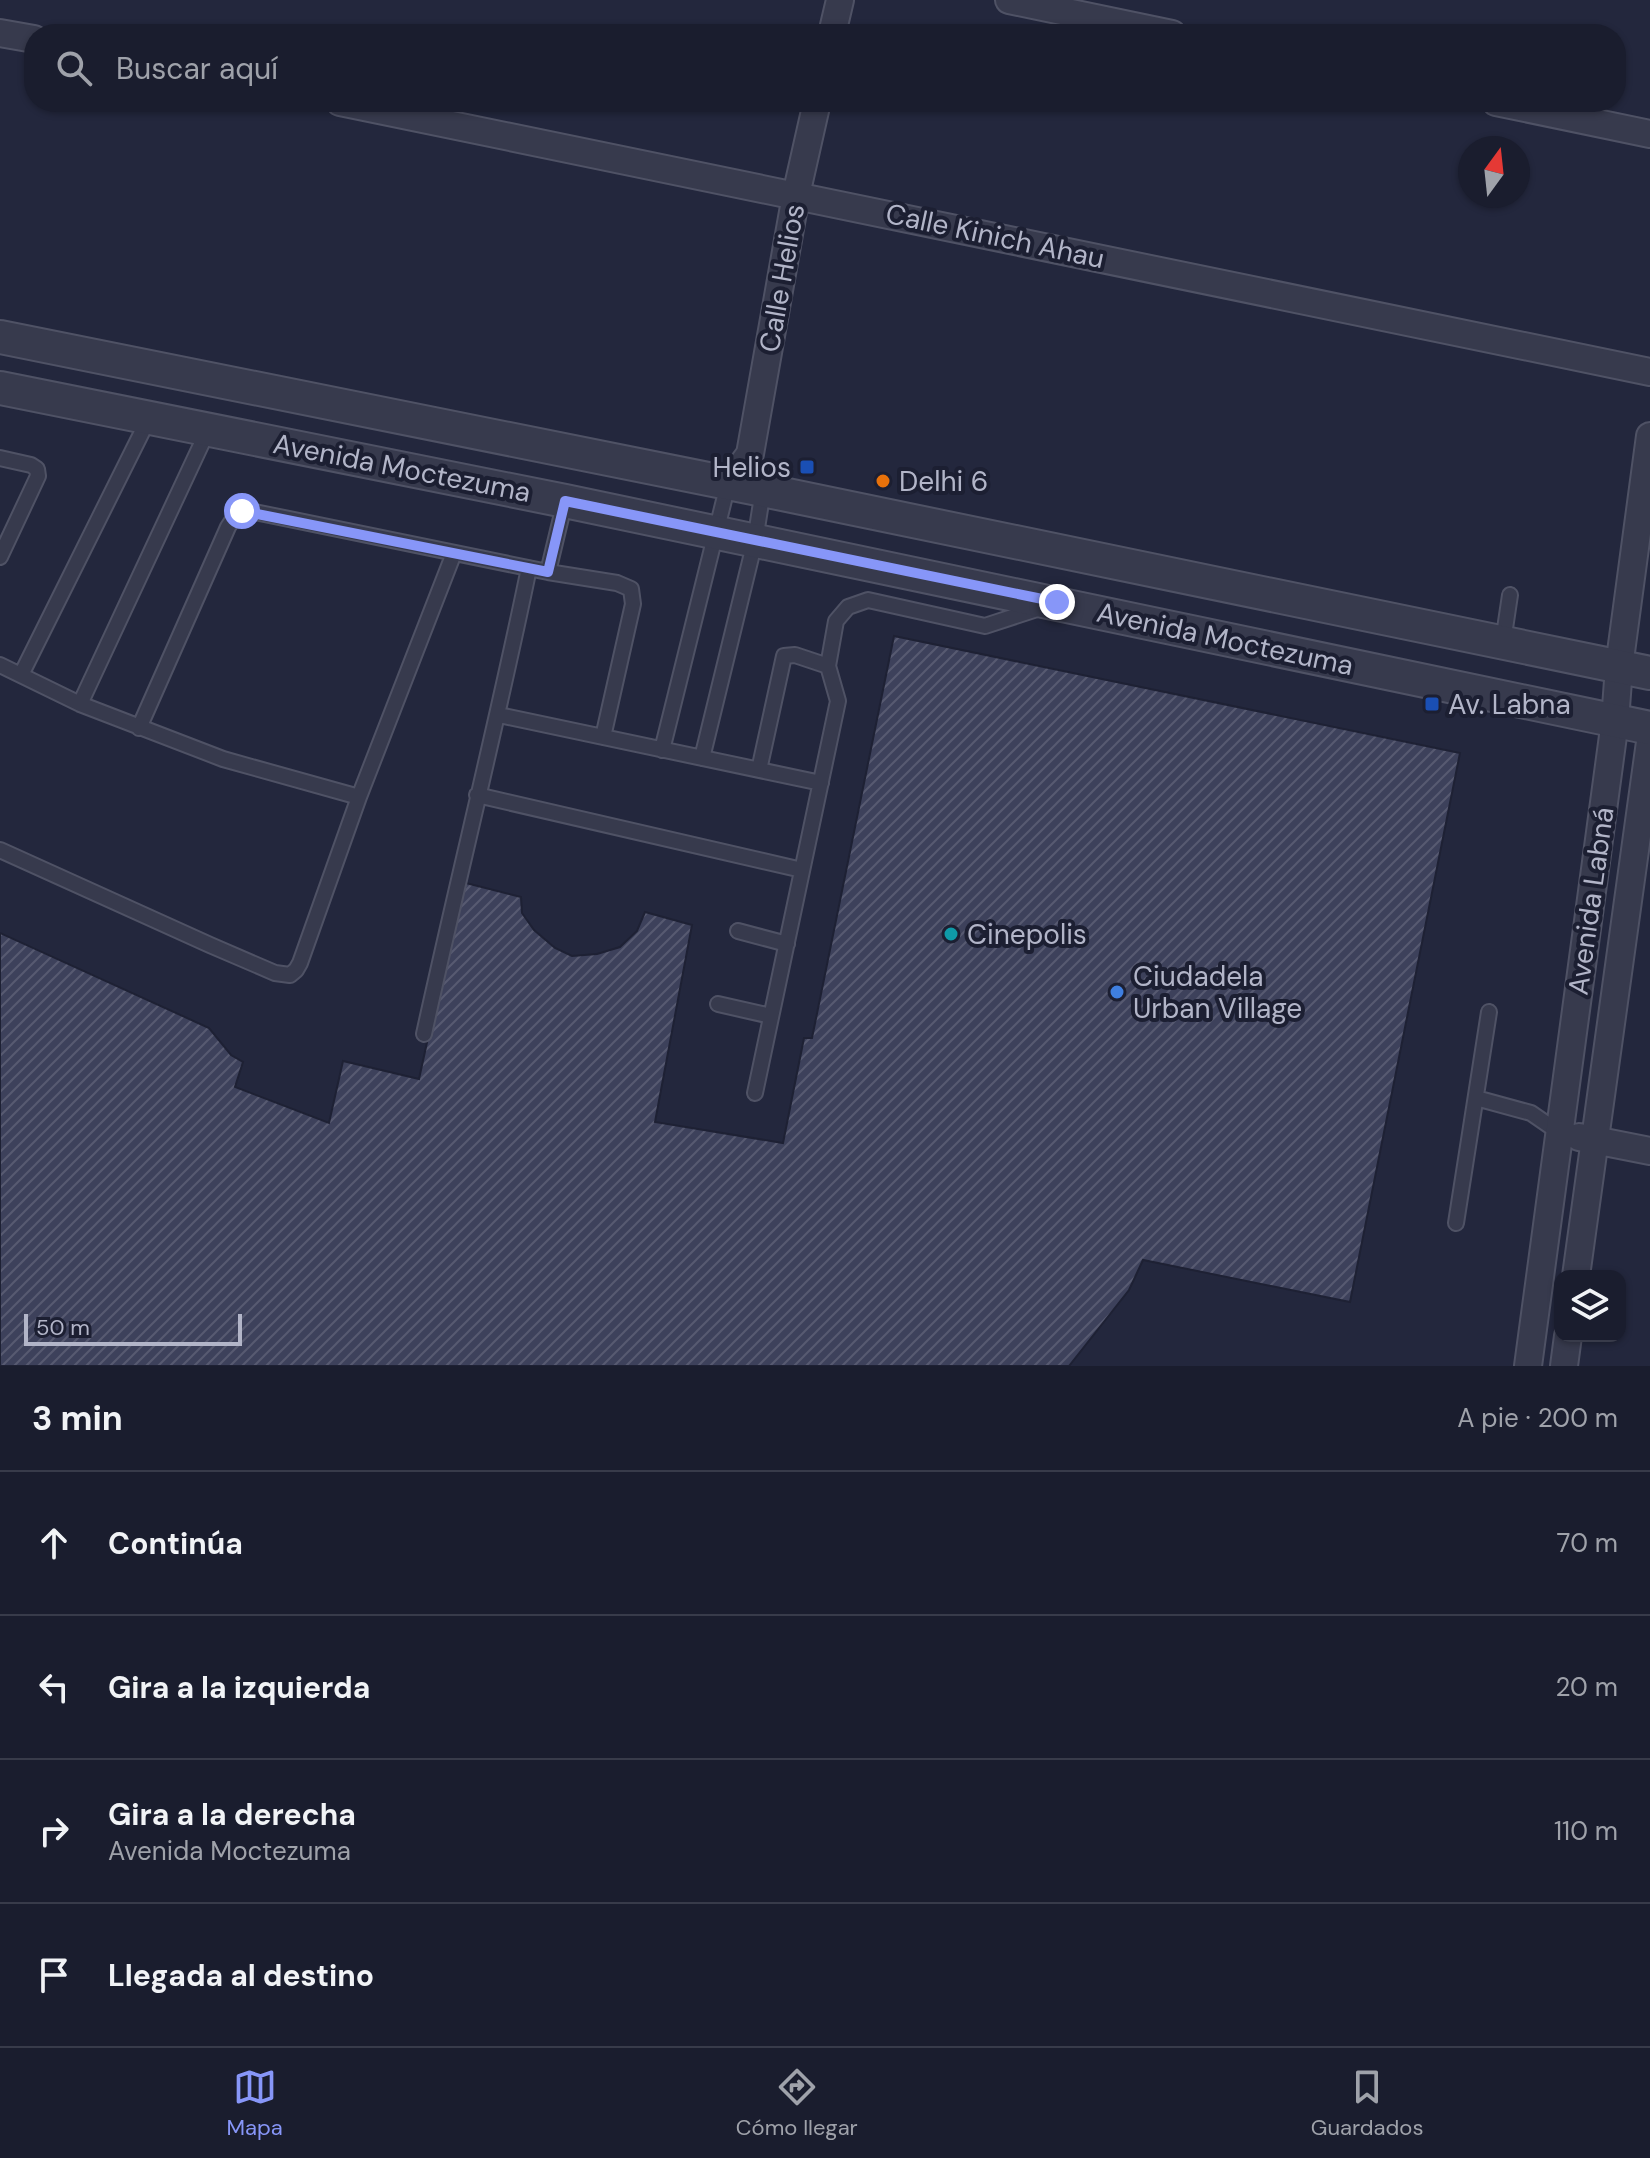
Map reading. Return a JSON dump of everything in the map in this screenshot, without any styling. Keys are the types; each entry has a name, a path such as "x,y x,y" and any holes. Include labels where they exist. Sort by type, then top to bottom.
{"street":[{"path":"834,24 840,0"},
{"path":"1009,0 1124,24"},
{"path":"0,33 24,37"},
{"name":"Calle Kinich Ahau","path":"389,112 1650,372"},
{"name":"Calle Helios","path":"728,484 750,454 796,195 815,112"},
{"path":"1544,112 1650,134"},
{"name":"Avenida Moctezuma","path":"0,337 763,490 1634,670"},
{"name":"Avenida Moctezuma","path":"0,388 1057,602 1650,728"},
{"name":"Avenida Labná","path":"1528,1366 1615,721 1634,670 1650,436"},
{"name":"Calle Helios","path":"750,454 763,490"},
{"name":"Avenida Labná","path":"1577,1270 1650,742"},
{"path":"1560,1133 1650,1151"},
{"path":"1564,1366 1567,1342"}],"lane":[{"path":"21,675 149,418"},
{"path":"80,704 208,429"},
{"path":"0,458 31,465 37,469 38,476 0,557"},
{"path":"662,750 728,484"},
{"path":"702,758 755,541 763,490"},
{"path":"548,572 565,501"},
{"path":"139,728 228,527 237,513 250,511 548,572 617,583 631,589 633,604 603,737"},
{"path":"3,854 275,973 290,975 300,963 359,797 454,553"},
{"path":"424,1034 477,795 499,715 529,568"},
{"path":"1503,643 1510,595"},
{"path":"755,1093 838,701 828,666 836,621 848,607 868,600 985,626 1057,602"},
{"path":"759,770 784,656 795,655 828,666"},
{"path":"0,665 80,704 223,759 359,797"},
{"path":"499,715 821,783"},
{"path":"477,795 802,870"},
{"path":"738,931 787,944"},
{"path":"718,1004 771,1016"},
{"path":"1456,1223 1489,1012"},
{"path":"1476,1098 1531,1113 1560,1133"}],"building":[{"name":"Ciudadela Urban Village","path":"894,636 1460,753 1350,1302 1143,1260 1129,1290 1069,1366 0,1366 0,933 209,1028 231,1055 243,1062 235,1087 329,1123 343,1061 419,1079 462,882 521,897 522,913 534,930 555,948 572,956 597,954 620,947 637,931 645,912 692,925 655,1122 783,1143 804,1038 812,1038"}],"place":[{"name":"Helios","path":"807,467"},
{"name":"Delhi 6","path":"883,481"},
{"name":"Av. Labna","path":"1432,704"},
{"name":"Cinepolis","path":"951,934"},
{"name":"Ciudadela Urban Village","path":"1117,992"}],"route":[{"path":"242,511 548,572 565,501 1057,602"}]}
